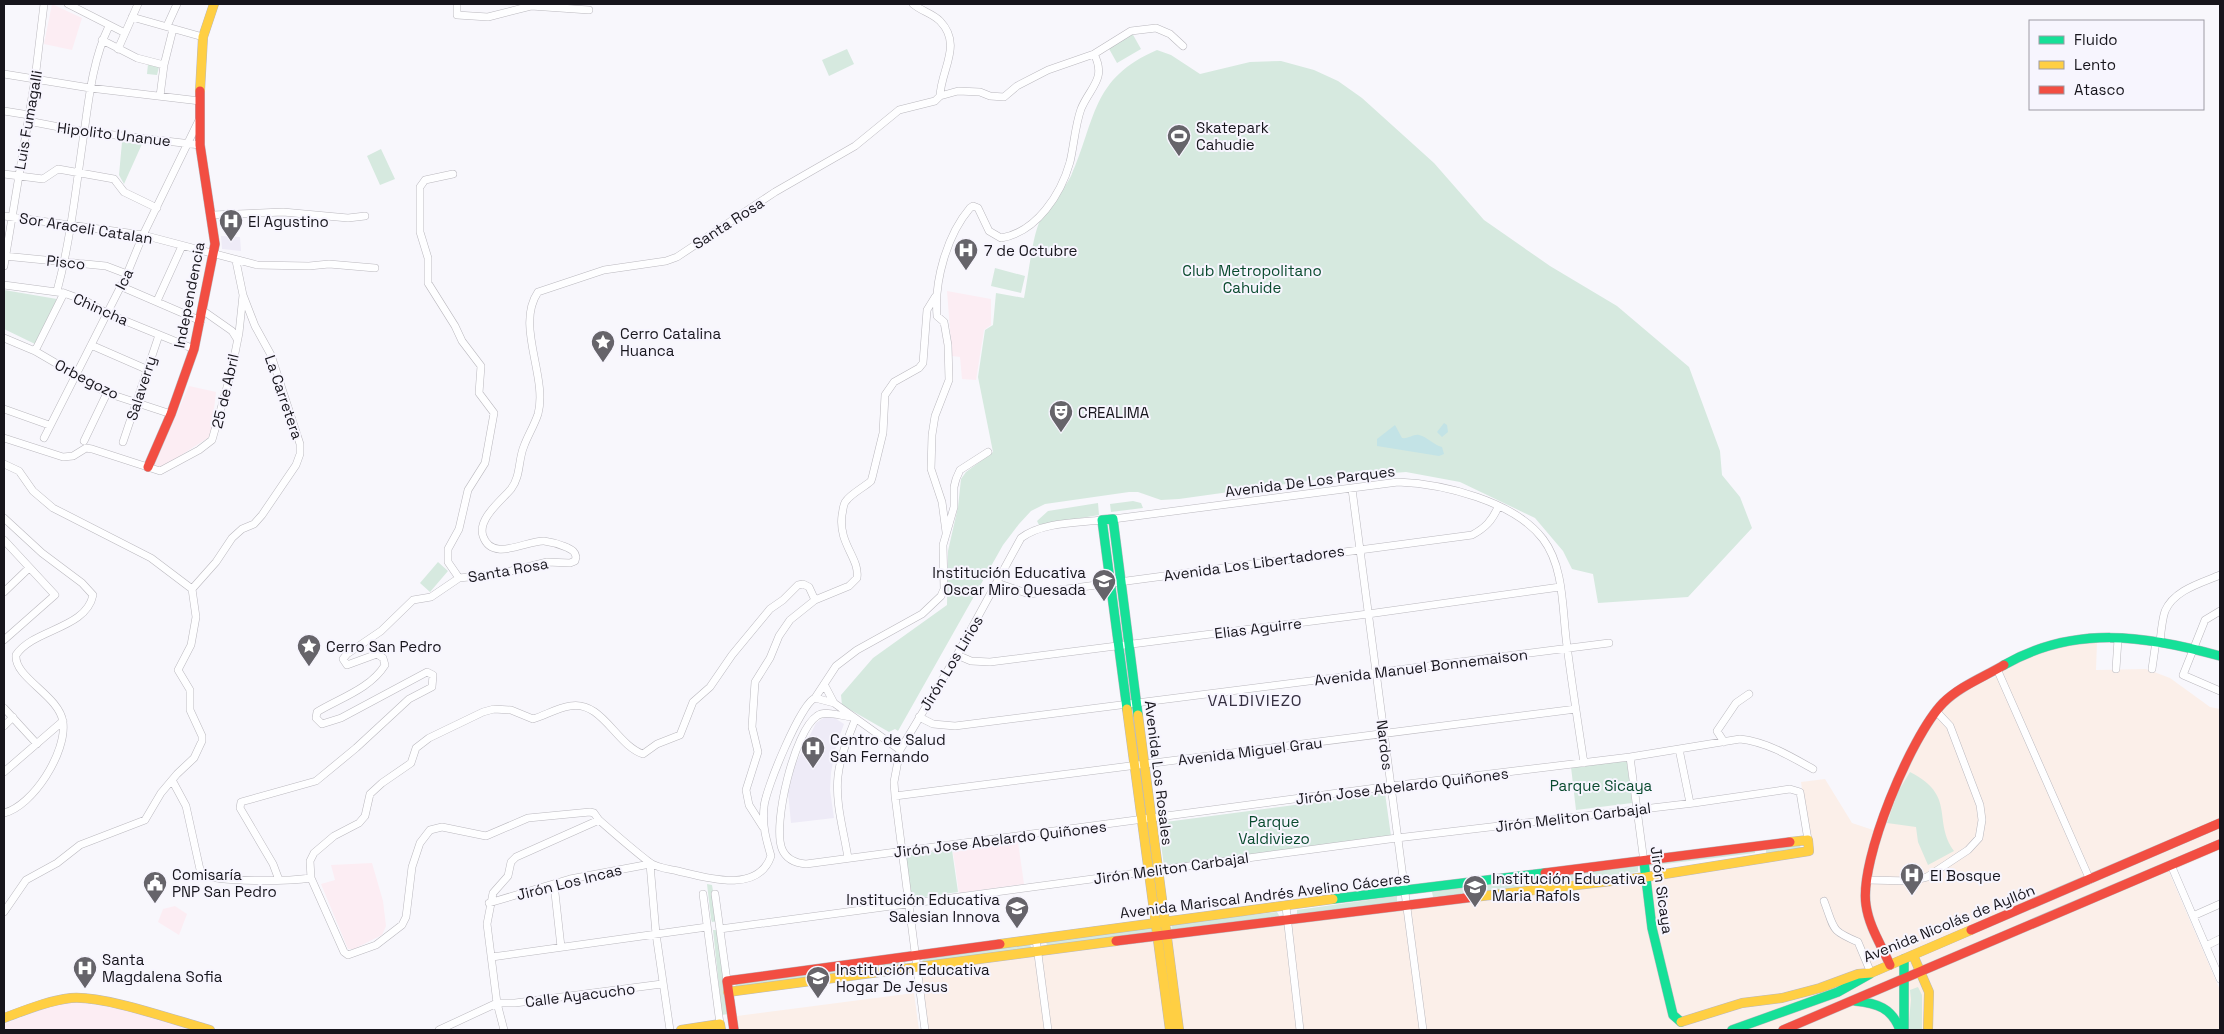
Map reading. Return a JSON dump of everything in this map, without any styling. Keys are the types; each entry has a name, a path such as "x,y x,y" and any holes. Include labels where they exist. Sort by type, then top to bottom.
{"street":[{"name":"Luis Fumagalli","path":"4,266 35,79 44,4"},
{"path":"68,4 125,33"},
{"path":"118,49 138,4"},
{"path":"160,96 170,28 177,4"},
{"name":"Independencia","path":"148,467 172,414 194,349 215,244 200,145 203,37 214,4"},
{"path":"457,4 457,15 488,17 531,6 589,10"},
{"path":"913,4 940,21 950,43 952,55 942,79 940,96"},
{"path":"132,17 203,37"},
{"path":"35,351 61,292 90,88 102,40 109,26"},
{"name":"Santa Rosa","path":"279,880 273,864 240,808 241,802 316,781 409,699 432,687 433,675 427,672 342,718 322,724 316,718 317,712 342,701 374,676 384,665 383,658 377,654 347,665 343,658 381,631 413,600 430,597 460,578 498,574 547,562 570,563 576,557 573,550 543,541 515,548 497,548 485,541 482,535 486,519 517,479 523,447 538,412 540,390 530,314 533,300 538,292 604,270 666,261 677,257 775,192 855,146 899,110 935,101 940,96 958,91 1004,97 1017,86 1048,70 1094,54 1131,31 1156,28 1170,34 1183,46"},
{"path":"102,40 137,58 164,65"},
{"path":"946,534 942,502 931,469 935,416 950,380 948,345 944,322 937,316 935,297 941,270 956,230 973,206 978,208 989,231 1001,238 1011,236 1028,226 1050,204 1067,169 1082,108 1100,75 1100,65 1094,54"},
{"path":"4,74 90,88 200,101"},
{"name":"Hipolito Unanue","path":"4,111 84,131 200,145"},
{"name":"Ica","path":"44,438 127,274 143,235 200,117"},
{"path":"4,174 45,179 58,169 114,179 124,192 157,208"},
{"path":"453,174 424,180 420,187 420,232 428,258 427,277 434,294 456,326 462,341 481,366 479,393 494,411 485,463 468,490 458,529 448,550 448,562 460,578"},
{"path":"212,215 284,212 348,218 365,216"},
{"name":"Sor Araceli Catalan","path":"4,216 143,235 257,265 310,266 329,264 376,268"},
{"path":"157,301 182,246"},
{"name":"Pisco","path":"5,256 106,266 127,274"},
{"name":"La Carretera","path":"192,590 216,562 232,538 242,529 254,524 262,515 296,465 300,454 300,444 276,370 255,326 243,295 236,261"},
{"name":"Chincha","path":"4,285 61,292 86,301 106,313 194,349"},
{"path":"120,286 201,321"},
{"name":"25 de Abril","path":"148,467 160,471 172,466 200,450 214,437 231,373 236,339 239,333 240,306 243,295"},
{"path":"815,600 809,587 803,584 798,585 783,600 770,609 732,655 710,687 692,702 680,735 657,744 643,754 634,751 607,723 584,706 572,705 533,719 511,710 494,709 483,712 429,738 416,748 411,763 382,783 370,794 365,816 359,823 334,836 314,853 310,861 311,878 344,952 348,955 353,955 398,930 404,922 412,867 420,843 430,830 442,827 486,836 513,823 542,816 590,812 594,813 598,820 650,864 715,880 736,881 753,876 766,868 771,856 763,828 749,804 746,790 758,752 752,727 756,682 790,620 815,600 849,586 857,578 856,568 842,537 841,526 845,501 871,481 883,433 886,395 894,382 919,368 923,363 927,310 935,297"},
{"path":"202,310 232,331 236,339"},
{"path":"926,320 937,316"},
{"name":"Salaverry","path":"123,442 159,335"},
{"name":"Orbegozo","path":"4,338 35,351 107,393 172,414"},
{"path":"91,345 146,369"},
{"path":"84,441 107,393"},
{"path":"4,409 49,425"},
{"path":"4,438 63,457 73,456 86,448 148,467"},
{"path":"763,828 767,796 790,734 807,705 815,698 836,666 857,650 922,614 941,596 944,589 943,546 954,508 954,487 960,470 988,452"},
{"path":"4,464 19,471 33,491 53,508 143,554 192,590 196,617 190,645 178,670 190,690 190,710 199,728 202,741 194,758 161,793 145,820 80,845 57,863 26,880 4,912"},
{"name":"Avenida De Los Parques","path":"1021,538 1031,532 1052,526 1398,482 1417,483 1467,494 1498,507 1527,523 1543,539 1552,555 1560,587 1584,763"},
{"name":"Nardos","path":"1352,489 1405,905 1423,1030"},
{"name":"Avenida Los Libertadores","path":"997,583 1029,594 1472,535 1488,524 1498,507"},
{"path":"4,518 42,553 93,593 93,597 86,608 71,622 25,644 16,655 18,668 49,698 63,721 63,733 58,750 46,776 25,801 15,809 4,813"},
{"name":"Avenida Los Rosales","path":"1112,519 1115,582"},
{"name":"Avenida Los Rosales","path":"1102,520 1115,582 1160,922 1179,1030"},
{"name":"Jirón Los Lirios","path":"925,1030 900,851 895,796 894,782 900,750 957,655 1021,538"},
{"path":"4,540 54,592 54,597 4,640"},
{"path":"4,592 29,568"},
{"path":"2152,669 2165,611 2172,601 2191,587 2220,575"},
{"name":"Elias Aguirre","path":"957,655 971,661 990,662 1368,614 1560,587"},
{"path":"2220,611 2206,620 2184,677 2220,691"},
{"path":"1890,965 1867,912 1865,898 1867,880 1892,792 1923,729 1936,711 1958,691 2013,659 2051,644 2078,639 2118,639 2158,642 2194,648 2220,656"},
{"path":"2116,670 2118,639"},
{"name":"Avenida Manuel Bonnemaison","path":"919,717 933,724 948,727 1132,705 1375,672 1568,650 1609,643"},
{"path":"1997,669 2090,880"},
{"path":"824,684 834,703"},
{"path":"1724,742 1717,730 1736,704 1749,694"},
{"path":"815,698 834,703 900,750"},
{"path":"4,708 37,744"},
{"name":"Avenida Miguel Grau","path":"895,796 1576,709"},
{"path":"1867,880 1911,881 1927,877 1968,850 1979,838 1982,820 1980,805 1950,726 1936,711"},
{"name":"Jirón Jose Abelardo Quiñones","path":"853,718 822,714 816,717 808,726 787,776 779,829 782,849 790,860 798,864 1147,820 1391,786 1630,757 1740,739 1756,741 1813,770"},
{"path":"4,726 13,717"},
{"path":"848,858 839,801 838,777 853,718"},
{"path":"4,772 63,721"},
{"path":"1679,749 1690,803"},
{"name":"Jirón Sicaya","path":"1630,757 1652,928 1673,1015 1681,1022"},
{"path":"172,780 188,813 201,874 207,877 279,880 311,878"},
{"name":"Jirón Meliton Carbajal","path":"720,929 1397,838 1690,803 1790,788 1800,792 1808,840"},
{"path":"504,1030 497,1003 488,924 489,903 492,893 508,876 516,856 598,820"},
{"name":"Avenida Nicolás de Ayllón","path":"1681,1022 1742,1003 1782,998 1820,988 1858,974 1871,973 2220,823"},
{"name":"Avenida Mariscal Andrés Avelino Cáceres","path":"727,981 1160,922 1808,840 1809,851 1807,853 1646,877 1162,935 916,969 728,992"},
{"path":"1783,1030 2220,844"},
{"path":"1760,847 1762,860"},
{"path":"650,864 662,984 670,1030"},
{"name":"Jirón Los Incas","path":"489,903 554,884 650,864"},
{"path":"2170,865 2220,979"},
{"path":"554,884 561,947"},
{"path":"681,1030 720,1027 703,894"},
{"path":"715,894 734,1030"},
{"path":"1732,1030 1770,1014 1826,996 1861,981 1871,973 1858,942 1840,936 1836,931 1824,901"},
{"path":"2193,916 2220,904"},
{"path":"1286,907 1300,1030"},
{"path":"492,957 707,927"},
{"name":"Avenida Los Rosales","path":"1162,935 1170,1030"},
{"path":"1036,939 1048,1030"},
{"path":"2206,946 2220,939"},
{"path":"1908,957 1922,972 1929,992 1928,1030"},
{"path":"1904,1030 1904,979 1908,957"},
{"name":"Calle Ayacucho","path":"497,1003 515,1003 662,984"},
{"path":"4,1018 55,1000 80,998 111,1003 210,1030"},
{"path":"1852,1001 1872,1002 1886,1007 1893,1013 1900,1030"},
{"path":"439,1030 497,1003"}],"shaded area":[{"path":"52,4 82,18 72,50 44,44"},
{"name":"El Agustino","path":"221,236 240,237 241,251 222,249"},
{"path":"947,291 991,299 991,325 984,330 976,380 962,379 960,357 952,356"},
{"path":"189,386 216,392 211,436 161,468 154,465"},
{"path":"2077,641 2097,642 2096,670 2146,669 2170,678 2210,707 2220,709 2220,850 2169,872 2220,990 2220,1030 923,1030 914,972 1812,855 1801,782 1825,779 1852,823 1882,833 1895,792 1928,725 1953,698 1974,685 1995,677 2013,661 2045,648"},
{"name":"Centro de Salud San Fernando","path":"826,716 833,717 844,724 836,746 831,773 830,790 834,818 791,823 788,792 795,765 816,723"},
{"path":"1018,842 1024,884 959,893 953,852"},
{"path":"372,863 383,901 386,926 382,935 354,949 348,949 321,884 335,880 331,865"},
{"path":"175,906 187,914 179,935 158,922 163,909"},
{"path":"914,993 919,1030 739,1030 737,1016"},
{"path":"77,1002 134,1011 201,1030 4,1030 4,1024 54,1005"}],"green space":[{"path":"1132,33 1141,49 1117,63 1108,47"},
{"path":"847,49 854,64 829,76 822,60"},
{"name":"Club Metropolitano Cahuide","path":"1157,50 1171,55 1200,74 1250,62 1281,61 1314,70 1338,81 1362,98 1434,163 1484,220 1550,266 1617,306 1689,367 1720,451 1722,475 1740,497 1752,528 1688,597 1598,603 1593,574 1572,569 1563,551 1535,518 1460,482 1406,472 1329,478 1179,499 1161,500 1138,492 1129,492 1045,504 1031,511 1003,545 898,731 895,729 889,732 842,705 841,695 873,658 947,605 948,551 958,507 961,479 966,472 993,452 978,377 985,330 993,325 996,293 1024,298 1032,249 1039,223 1071,176 1092,119 1107,87 1135,61"},
{"path":"148,64 159,67 157,75 147,74"},
{"path":"122,142 142,144 124,184 119,175"},
{"path":"381,149 395,179 380,185 367,156"},
{"path":"995,268 1025,276 1021,293 991,286"},
{"path":"4,290 57,299 35,344 4,329"},
{"path":"1133,501 1141,503 1143,508 1111,512 1110,504"},
{"path":"1098,503 1099,515 1039,525 1037,521 1048,511"},
{"path":"438,562 448,571 430,592 420,583"},
{"name":"Parque Sicaya","path":"1627,761 1632,803 1576,810 1571,767"},
{"path":"1910,772 1934,790 1939,799 1944,829 1954,851 1928,865 1918,842 1916,827 1887,823 1898,792"},
{"name":"Parque Valdiviezo","path":"1385,793 1391,836 1164,866 1158,823"},
{"path":"1800,845 1801,850 1766,855 1766,850"},
{"path":"1755,849 1755,853 1649,866 1648,863"},
{"path":"952,850 958,892 911,899 907,855"},
{"path":"1638,863 1638,872 1433,897 1432,892"},
{"path":"707,884 712,885 718,921 712,922 711,919"},
{"path":"1397,896 1397,903 1297,917 1297,910"},
{"path":"1277,912 1280,917 1171,930 1172,924"},
{"path":"1152,927 1153,933 1047,947 1046,940"},
{"path":"713,930 718,930 728,1014 722,1015"},
{"path":"1030,944 1032,949 925,963 922,961 925,958"},
{"path":"905,961 906,965 736,989 735,981"},
{"path":"1918,987 1922,995 1922,1030 1908,1030 1910,990"}],"water":[{"path":"1444,423 1447,425 1448,432 1442,437 1437,432"},
{"path":"1395,425 1402,438 1422,436 1442,447 1444,454 1439,456 1377,446 1377,439"}],"traffic: fast":[{"path":"1127,709 1102,520 1113,519 1138,715"},
{"path":"2004,665 2030,652 2084,639 2138,639 2165,643 2220,656"},
{"path":"1644,862 1652,928 1673,1015 1681,1022"},
{"path":"1333,899 1545,873"},
{"path":"1904,959 1904,1030"},
{"path":"1732,1030 1838,992 1870,974"},
{"path":"1855,1001 1870,1003 1883,1008 1893,1016 1900,1030"}],"traffic: slow":[{"path":"200,91 203,37 214,4"},
{"path":"1127,709 1170,1030"},
{"path":"1138,715 1179,1030"},
{"path":"1474,897 1646,877 1809,851 1808,840 1790,842"},
{"path":"1000,944 1333,899"},
{"path":"1681,1022 1742,1003 1782,998 1820,988 1858,974 1871,973 1971,930"},
{"path":"728,992 1116,941"},
{"path":"1913,955 1929,992 1928,1030"},
{"path":"4,1018 54,1001 85,998 121,1004 210,1030"},
{"path":"681,1030 720,1024 721,1030"}],"traffic: jam":[{"path":"148,467 171,414 194,349 215,244 200,145 200,91"},
{"path":"1890,965 1873,929 1866,905 1866,885 1871,859 1890,799 1916,742 1930,719 1943,703 1964,687 2004,665"},
{"path":"1971,930 2220,823"},
{"path":"1545,873 1790,842"},
{"path":"1783,1030 2220,844"},
{"path":"1116,941 1474,897"},
{"path":"734,1030 727,981 1000,944"}],"place":[{"name":"Skatepark Cahudie","path":"1179,157"},
{"name":"El Agustino","path":"231,242"},
{"name":"7 de Octubre","path":"966,271"},
{"name":"Cerro Catalina Huanca","path":"603,363"},
{"name":"CREALIMA","path":"1061,433"},
{"name":"Institución Educativa Oscar Miro Quesada","path":"1104,602"},
{"name":"Cerro San Pedro","path":"309,667"},
{"name":"Centro de Salud San Fernando","path":"813,769"},
{"name":"El Bosque","path":"1912,896"},
{"name":"Comisaría PNP San Pedro","path":"155,904"},
{"name":"Institución Educativa Maria Rafols","path":"1475,908"},
{"name":"Institución Educativa Salesian Innova","path":"1017,929"},
{"name":"Santa Magdalena Sofia","path":"85,989"},
{"name":"Institución Educativa Hogar De Jesus","path":"818,999"}],"district":[{"name":"VALDIVIEZO","path":"1255,700"}]}
